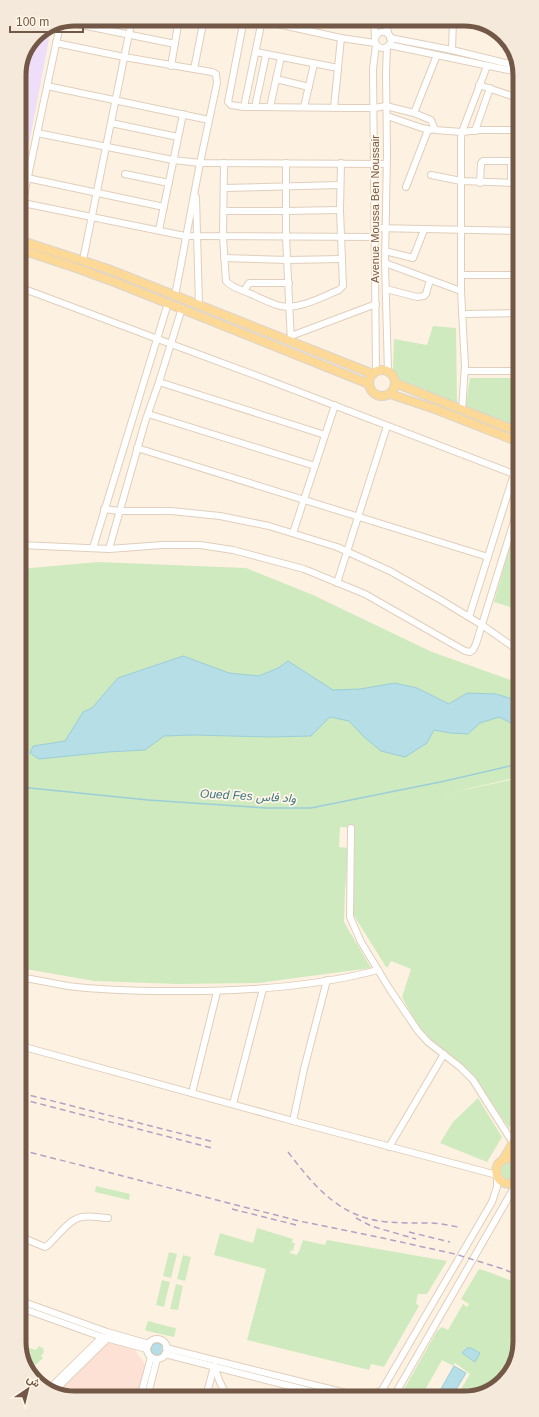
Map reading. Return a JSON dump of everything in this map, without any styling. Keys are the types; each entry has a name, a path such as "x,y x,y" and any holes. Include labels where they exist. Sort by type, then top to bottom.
{"main road":[{"path":"26,242 83,260 200,306 291,339 375,373"},
{"path":"26,251 80,269 182,308 369,384"},
{"path":"390,394 395,383 392,375 384,371 375,373 371,377 369,384 370,388 376,395 381,396 390,394 435,409 513,440"},
{"path":"395,383 513,430"},
{"path":"512,1143 503,1160 497,1167 497,1175 503,1183 513,1183"},
{"path":"503,1160 510,1158 513,1160"}],"street":[{"path":"88,26 175,44"},
{"path":"83,260 131,26"},
{"path":"171,66 178,26"},
{"path":"194,69 203,26"},
{"path":"243,26 228,102 231,105 244,107 334,108 374,108 386,106 414,113 431,120 435,130"},
{"path":"244,107 261,26"},
{"path":"288,26 341,38 375,42 380,48 389,41 452,50 512,65"},
{"name":"Avenue Moussa Ben Noussair","path":"374,26 373,69 376,304 375,373"},
{"name":"Avenue Moussa Ben Noussair","path":"387,26 389,41 386,106 385,264 388,372"},
{"path":"452,50 454,26"},
{"path":"26,184 59,29"},
{"path":"375,42 380,33 389,41 437,55 513,71"},
{"path":"334,108 341,38"},
{"path":"56,43 171,66 212,72 216,74 217,83 185,236 175,296"},
{"path":"256,52 338,68"},
{"path":"255,107 266,55"},
{"path":"414,113 437,55"},
{"path":"270,107 280,57"},
{"path":"304,107 314,64"},
{"path":"462,410 465,371 461,292 461,138 487,66"},
{"path":"276,79 309,87"},
{"path":"479,85 513,96"},
{"path":"47,86 209,120"},
{"path":"475,130 490,88"},
{"path":"159,230 183,114"},
{"path":"387,116 428,130 462,132 475,130 513,129"},
{"path":"111,123 178,137"},
{"path":"406,187 428,130"},
{"path":"37,133 173,160 200,163 386,164"},
{"path":"431,175 480,183 511,183 511,161 483,161 481,163 480,183"},
{"path":"224,163 223,237 226,281 232,286 280,306 290,307 340,290 343,286 340,210 341,163"},
{"path":"286,164 286,237 291,339 376,304"},
{"path":"125,174 168,183"},
{"path":"27,178 164,207"},
{"path":"224,188 340,186"},
{"path":"196,187 200,306"},
{"path":"26,204 185,236 374,237"},
{"path":"224,211 340,210"},
{"path":"375,228 513,231"},
{"path":"385,251 414,258 424,230"},
{"path":"224,258 288,260 342,259"},
{"path":"385,264 461,292"},
{"path":"461,275 513,275"},
{"path":"386,289 422,297 426,294 430,280"},
{"path":"244,291 249,283 289,283"},
{"path":"26,289 513,474"},
{"path":"93,548 168,303"},
{"path":"109,549 137,448 182,308"},
{"path":"462,314 513,313"},
{"path":"465,371 513,371"},
{"path":"159,382 325,435"},
{"path":"294,533 334,405"},
{"path":"148,414 315,466"},
{"path":"337,583 387,426"},
{"path":"137,448 488,557"},
{"path":"469,617 513,484"},
{"path":"104,509 119,511 171,511 220,516 269,526 294,533 347,551 390,571 482,625 513,648"},
{"path":"26,545 109,549 162,545 200,545 233,550 304,569 365,594 465,651 470,652 473,650 482,625 513,524"},
{"path":"351,828 350,917 361,942 389,988 418,1031 428,1042 460,1067 472,1080 512,1143"},
{"path":"26,978 68,986 121,990 218,992 290,986 354,977 378,970"},
{"path":"293,1121 304,1069 327,980"},
{"path":"233,1104 263,989"},
{"path":"192,1093 218,992"},
{"path":"26,1048 497,1175 497,1187 492,1202 382,1390 386,1391"},
{"path":"389,1147 444,1054"},
{"path":"397,1391 513,1190"},
{"path":"26,1239 45,1247 73,1220 89,1216 108,1218"},
{"path":"26,1303 148,1346"},
{"path":"26,1310 105,1337 148,1346"},
{"path":"54,1386 105,1337"},
{"path":"57,1387 105,1337"},
{"path":"154,1358 148,1353 148,1346 153,1340 160,1340 165,1344 166,1351"},
{"path":"166,1351 214,1366 310,1391"},
{"path":"142,1391 154,1358 166,1351 336,1391"},
{"path":"148,1391 154,1358"},
{"path":"214,1366 224,1391"},
{"path":"208,1391 214,1366"}],"shaded area":[{"path":"50,33 26,159 26,72 31,53 36,45"},
{"path":"106,1341 135,1350 145,1365 139,1391 72,1391 60,1388"}],"green space":[{"path":"433,326 456,328 457,403 399,380 393,368 394,339 427,345"},
{"path":"470,378 513,378 513,425 465,409"},
{"path":"513,535 513,608 494,602"},
{"path":"98,562 246,568 313,595 432,652 513,681 513,778 445,794 513,779 513,1120 509,1128 473,1075 421,1032 402,997 411,969 391,961 388,967 386,967 353,914 355,828 340,827 339,847 349,848 344,922 371,968 258,983 177,984 94,981 26,969 26,568"},
{"path":"478,1098 502,1137 487,1162 440,1143 453,1122"},
{"path":"513,1163 513,1179 510,1180 503,1178 501,1171 503,1164"},
{"path":"96,1186 130,1194 129,1200 95,1192"},
{"path":"257,1228 293,1239 292,1243 295,1243 293,1251 291,1250 290,1253 297,1255 303,1240 325,1245 327,1240 447,1261 427,1294 418,1294 416,1303 419,1306 384,1367 371,1364 369,1370 247,1340 266,1269 214,1255 220,1233 253,1243"},
{"path":"169,1252 177,1254 171,1278 163,1276"},
{"path":"183,1255 191,1257 185,1281 177,1279"},
{"path":"479,1269 513,1281 513,1349 508,1364 503,1372 491,1383 483,1387 471,1391 460,1391 470,1374 455,1363 453,1366 442,1360 425,1390 426,1391 403,1391 437,1331 442,1327 448,1330 463,1304 467,1307 469,1304 461,1299"},
{"path":"162,1280 170,1282 164,1307 156,1305"},
{"path":"176,1284 183,1286 178,1310 170,1309"},
{"path":"148,1321 175,1328 174,1337 145,1330"},
{"path":"39,1346 43,1348 44,1352 41,1356 43,1358 33,1367 29,1358 31,1352 27,1352 26,1347 36,1350"}],"water":[{"path":"183,656 229,673 259,676 278,668 288,661 333,690 360,689 395,683 417,688 449,704 467,693 496,694 513,699 513,724 499,717 480,723 468,734 434,730 427,743 405,757 381,751 364,737 349,721 330,717 311,736 164,736 145,750 39,759 30,753 33,746 65,741 83,712 92,708 118,678"},
{"path":"157,1343 161,1345 163,1349 161,1353 157,1355 153,1353 151,1349 153,1345"},
{"path":"467,1348 471,1348 480,1353 475,1362 462,1353"},
{"path":"454,1366 466,1373 455,1391 440,1391"}],"waterway":[{"name":"Oued Fes واد فاس","path":"26,788 148,800 266,808 311,808 445,781 513,765"}],"railway":[{"path":"26,1094 214,1142"},
{"path":"26,1100 212,1148"},
{"path":"26,1151 299,1221 455,1254 513,1273"},
{"path":"288,1152 308,1177 330,1199 356,1214 371,1219 388,1222 436,1223 458,1227"},
{"path":"232,1209 300,1226"},
{"path":"356,1218 371,1226 416,1239"},
{"path":"409,1232 450,1242"}]}
